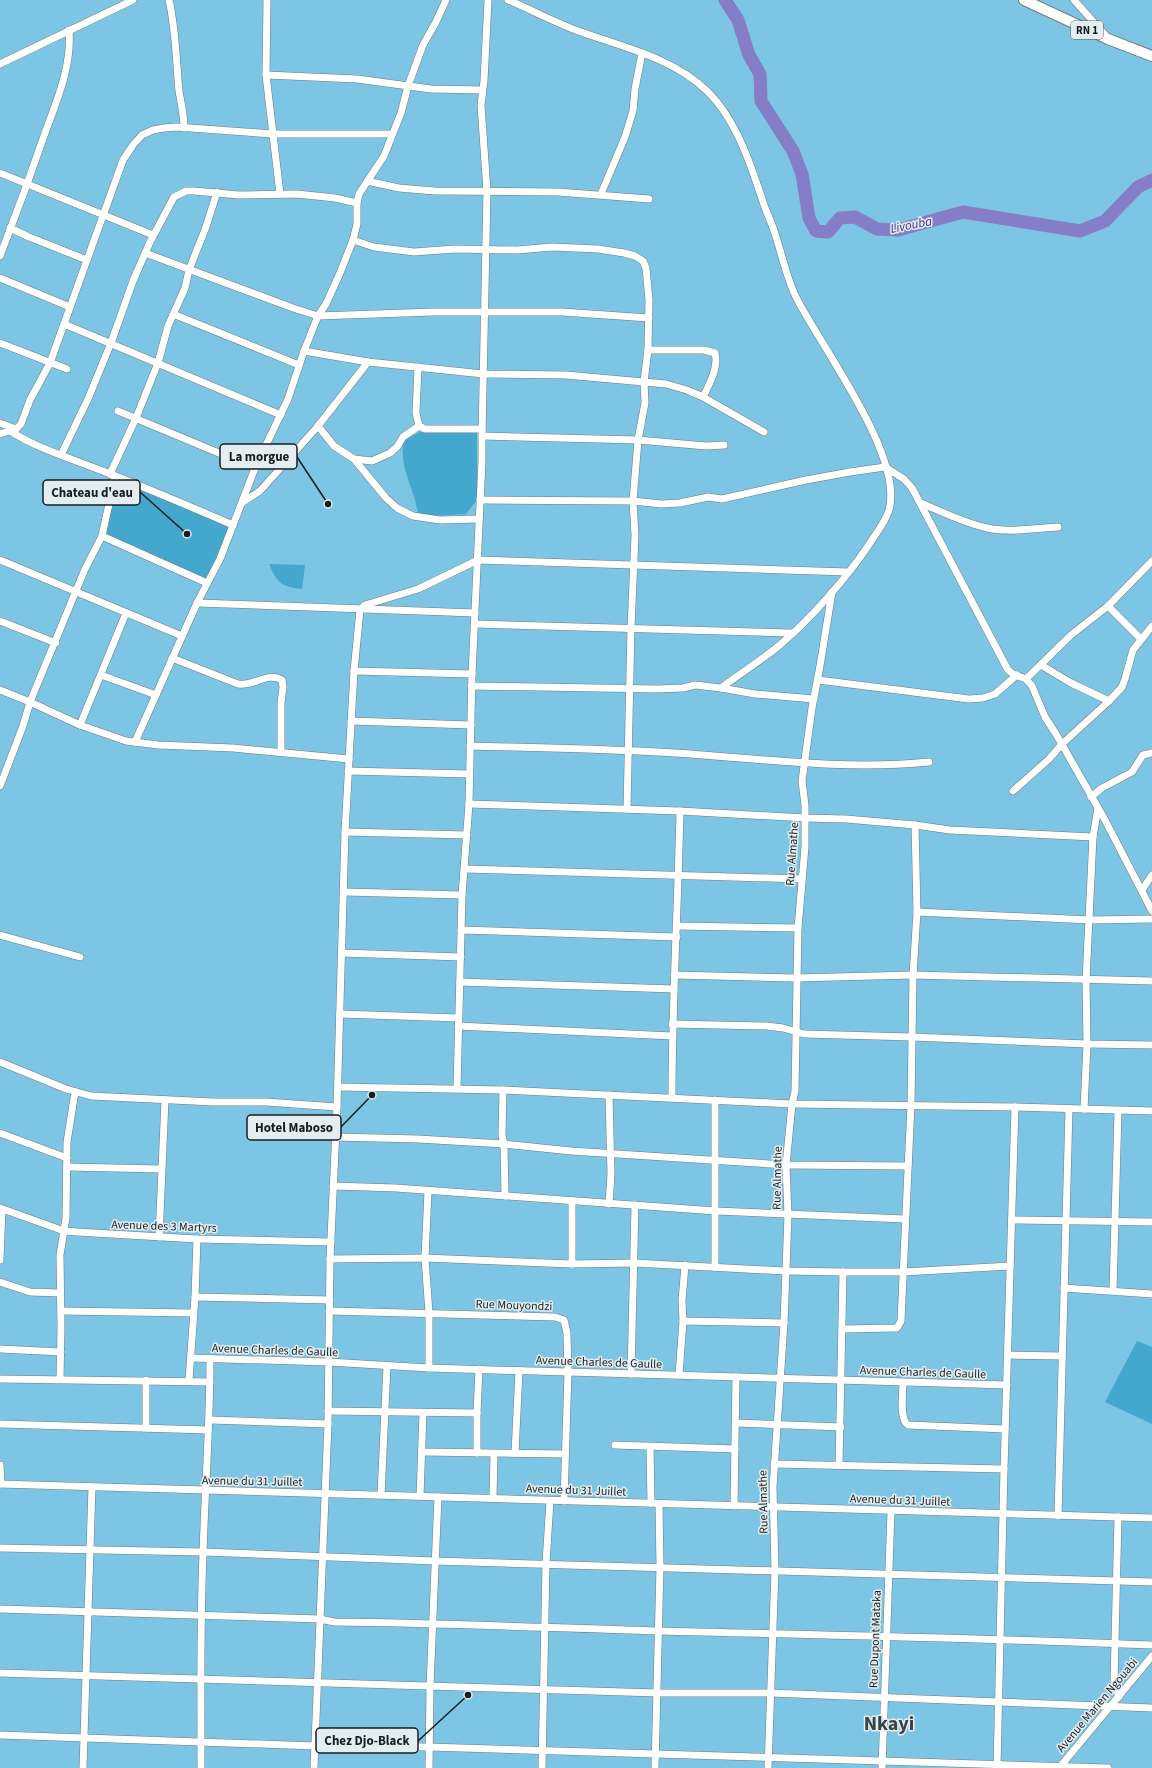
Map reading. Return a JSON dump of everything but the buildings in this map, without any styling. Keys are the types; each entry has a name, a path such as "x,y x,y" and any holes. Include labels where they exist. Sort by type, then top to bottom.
{"highway":[{"name":"RN 1","path":"1024,0 1108,39 1152,56"}],"street":[{"path":"0,64 133,0"},
{"path":"170,0 184,128"},
{"path":"267,0 266,75 280,194"},
{"path":"135,742 197,603 220,559 255,468 288,399 304,351 318,316 337,280 354,240 357,224 357,203 362,188 384,156 405,101 408,86 423,45 446,0"},
{"path":"457,1088 462,895 469,804 471,686 482,461 487,191 482,122 482,90 488,0"},
{"path":"508,0 574,29 642,53 676,68 695,81 711,95 729,121 748,157 797,299 863,412 874,435 885,468 891,488 891,499 888,510 884,521 848,572 832,592 792,633 757,663 721,688"},
{"path":"1074,0 1108,39"},
{"path":"0,256 28,184 60,93 70,45 69,30"},
{"path":"601,194 625,137 633,111 635,89 642,53"},
{"path":"266,75 357,80 431,88 482,90"},
{"path":"0,434 13,430 23,420 30,400 50,363 123,160 132,144 142,135 153,130 176,127 273,134 392,134"},
{"path":"0,173 104,214 152,235"},
{"path":"367,181 416,189 601,194 649,199"},
{"path":"61,455 88,399 152,235 174,196 186,191 217,192 240,195 280,194 316,196 357,203"},
{"path":"0,786 24,726 30,702 56,643 76,592 102,536 112,475 158,363 173,314 185,288 189,270 206,227 217,192"},
{"path":"10,228 87,260"},
{"path":"354,240 374,247 414,252 455,249 485,251 517,250 552,247 598,250 624,253 635,256 643,261 646,268 649,318 648,350 644,382 645,403 638,440 633,501 636,535 629,688 627,809"},
{"path":"145,253 292,308 318,316 433,312 562,312 649,318"},
{"path":"0,278 70,307"},
{"path":"173,314 299,365"},
{"path":"64,324 281,415"},
{"path":"0,343 67,369"},
{"path":"648,350 704,350 715,353 716,359 710,382 703,397"},
{"path":"304,351 368,362 483,374 566,375 666,384 687,390 703,397 764,432"},
{"path":"242,502 260,490 318,426 368,362"},
{"path":"418,367 416,413 419,426"},
{"path":"118,411 255,468"},
{"path":"0,423 13,430 20,438 233,525"},
{"path":"318,426 334,446 354,459 386,498 403,511 413,516 440,520 479,520"},
{"path":"419,426 425,428 482,432 638,440 706,446 724,445"},
{"path":"354,459 372,461 390,453 397,447 403,437 419,426"},
{"path":"480,500 633,501 661,504 680,503 708,497 722,499 806,480 850,472 885,468 904,479 920,503 1010,672 1026,679 1032,686 1045,718 1062,744 1098,808 1152,911"},
{"path":"920,503 971,524 988,528 1005,530 1058,527"},
{"path":"102,536 207,583"},
{"path":"0,560 182,636"},
{"path":"314,1768 328,1424 330,1259 345,892 345,832 354,671 360,610 365,605 418,589 478,560 848,572"},
{"path":"1026,679 1072,635 1108,606 1152,561"},
{"name":"Rue Almathe","path":"768,1768 775,1570 774,1464 781,1379 788,1215 786,1165 795,1087 798,928 801,879 805,847 805,818 802,781 803,763 832,592"},
{"path":"197,603 475,613"},
{"path":"1108,606 1141,639"},
{"path":"80,725 126,613"},
{"path":"0,621 56,643"},
{"path":"475,624 792,633"},
{"path":"1013,791 1049,759 1062,744 1122,687 1128,671 1130,656 1152,626"},
{"path":"172,658 238,684 245,685 262,678 269,677 282,680 283,687 280,703 281,752"},
{"path":"1041,665 1071,684 1108,701"},
{"path":"354,671 472,674"},
{"path":"101,675 156,695"},
{"path":"818,680 969,698 983,698 995,694 1010,679 1017,675"},
{"path":"471,686 677,688 695,685 747,693 814,699"},
{"path":"0,690 80,725 126,741 281,752 349,759"},
{"path":"351,722 471,725"},
{"path":"470,746 629,751 803,763 897,764 929,762"},
{"path":"1091,796 1102,788 1132,772 1143,754 1152,753"},
{"path":"348,771 469,774"},
{"path":"469,804 680,811 846,819 915,825 950,830 1093,837"},
{"path":"1084,1108 1087,1044 1086,980 1093,837 1098,808"},
{"path":"672,1097 672,1024 677,937 680,811"},
{"path":"842,1329 899,1326 901,1321 911,1105 913,975 917,912 915,825"},
{"path":"345,832 467,835"},
{"path":"465,869 801,879"},
{"path":"1142,890 1152,875"},
{"path":"345,892 462,895"},
{"path":"917,912 1090,920 1152,919"},
{"path":"677,926 798,928"},
{"path":"461,930 677,937"},
{"path":"0,935 80,957"},
{"path":"342,953 461,957"},
{"path":"674,975 796,978 913,975 1152,981"},
{"path":"460,982 674,989"},
{"path":"340,1014 458,1018"},
{"path":"672,1024 766,1026 804,1034 1152,1045"},
{"path":"458,1026 672,1036"},
{"path":"0,1062 75,1092 103,1098 266,1102 337,1107"},
{"path":"338,1087 457,1088 672,1097 792,1104 1069,1109 1084,1108 1118,1111 1152,1111"},
{"path":"503,1090 502,1136 504,1144 505,1196"},
{"path":"60,1379 60,1255 66,1212 68,1142 75,1092"},
{"path":"609,1095 611,1153 609,1204"},
{"path":"159,1237 165,1100"},
{"path":"715,1100 715,1267"},
{"path":"997,1766 1006,1385 1015,1107"},
{"path":"1058,1516 1069,1109"},
{"path":"1113,1290 1118,1111"},
{"path":"0,1133 67,1158"},
{"path":"335,1137 418,1139 504,1144 571,1151 714,1159 786,1165 908,1166"},
{"path":"67,1167 161,1169"},
{"path":"333,1186 505,1196 716,1211 905,1219"},
{"path":"428,1191 425,1258 429,1313 429,1368"},
{"path":"572,1201 572,1264"},
{"path":"631,1374 635,1205"},
{"path":"0,1260 1,1209"},
{"name":"Avenue des 3 Martyrs","path":"1,1209 64,1231 197,1239 331,1242"},
{"path":"1012,1220 1152,1222"},
{"path":"189,1380 195,1297 197,1239"},
{"path":"330,1259 425,1258 572,1264 634,1263 785,1271 843,1272 904,1272 1010,1266"},
{"path":"679,1375 685,1266"},
{"path":"839,1465 842,1380 843,1272"},
{"path":"0,1282 30,1292 60,1293"},
{"path":"1064,1288 1113,1290 1152,1294"},
{"path":"195,1297 330,1300"},
{"path":"61,1311 193,1313"},
{"name":"Rue Mouyondzi","path":"329,1311 555,1317 563,1319 567,1326 568,1372 564,1501"},
{"path":"683,1321 784,1323"},
{"path":"0,1349 61,1352"},
{"path":"1007,1355 1062,1356"},
{"name":"Avenue Charles de Gaulle","path":"191,1358 210,1360 329,1362 429,1368 519,1371 1006,1385"},
{"path":"201,1768 201,1615 208,1430 210,1420 210,1360"},
{"path":"382,1495 387,1366"},
{"path":"477,1453 477,1413 480,1369"},
{"path":"515,1453 519,1371"},
{"path":"734,1506 736,1377"},
{"path":"0,1379 189,1380 210,1382"},
{"path":"146,1380 146,1428"},
{"path":"903,1383 902,1415 903,1420 908,1425 1005,1430"},
{"path":"328,1411 477,1413"},
{"path":"420,1496 423,1413"},
{"path":"210,1420 328,1424"},
{"path":"736,1423 778,1423 841,1427"},
{"path":"0,1424 208,1430"},
{"path":"616,1445 735,1449"},
{"path":"650,1447 651,1503"},
{"path":"422,1452 565,1454"},
{"path":"493,1498 494,1454"},
{"path":"774,1464 1004,1469"},
{"path":"0,1465 0,1484"},
{"name":"Avenue du 31 Juillet","path":"0,1484 1152,1518"},
{"path":"83,1768 92,1487"},
{"path":"429,1768 430,1686 438,1497"},
{"path":"542,1768 546,1563 550,1501"},
{"path":"655,1768 660,1567 659,1504"},
{"name":"Rue Dupont Mataka","path":"882,1765 885,1637 891,1511"},
{"path":"1118,1517 1114,1683 1119,1697"},
{"path":"0,1548 203,1552 435,1561 775,1570 1002,1579 1152,1582"},
{"path":"0,1609 320,1619 334,1622 433,1622 659,1631 773,1632 1152,1645"},
{"name":"Avenue Marien Ngouabi","path":"1060,1768 1152,1656"},
{"path":"0,1673 658,1693 770,1694 1152,1708"},
{"path":"0,1735 315,1746 429,1746 768,1758 882,1765 1108,1768"}],"shaded area":[{"path":"0,0 1152,0 1152,1768 0,1768"},
{"path":"422,431 477,433 477,500 466,514 431,516 418,513 405,468 403,450 404,440"},
{"path":"116,480 230,526 206,580 104,534"},
{"path":"269,564 305,565 302,589 290,587 281,583 275,576"},
{"path":"1137,1341 1152,1347 1152,1424 1105,1402"}],"waterway":[{"name":"Livouba","path":"725,0 738,20 749,55 760,74 761,101 793,151 802,174 809,218 816,231 828,232 840,218 855,217 877,229 898,230 963,212 1080,231 1105,221 1138,187 1152,180"}],"place":[{"name":"La morgue","path":"328,504"},
{"name":"Chateau d'eau","path":"187,534"},
{"name":"Hotel Maboso","path":"372,1095"},
{"name":"Chez Djo-Black","path":"468,1695"}],"district":[{"name":"Nkayi","path":"889,1723"}]}
